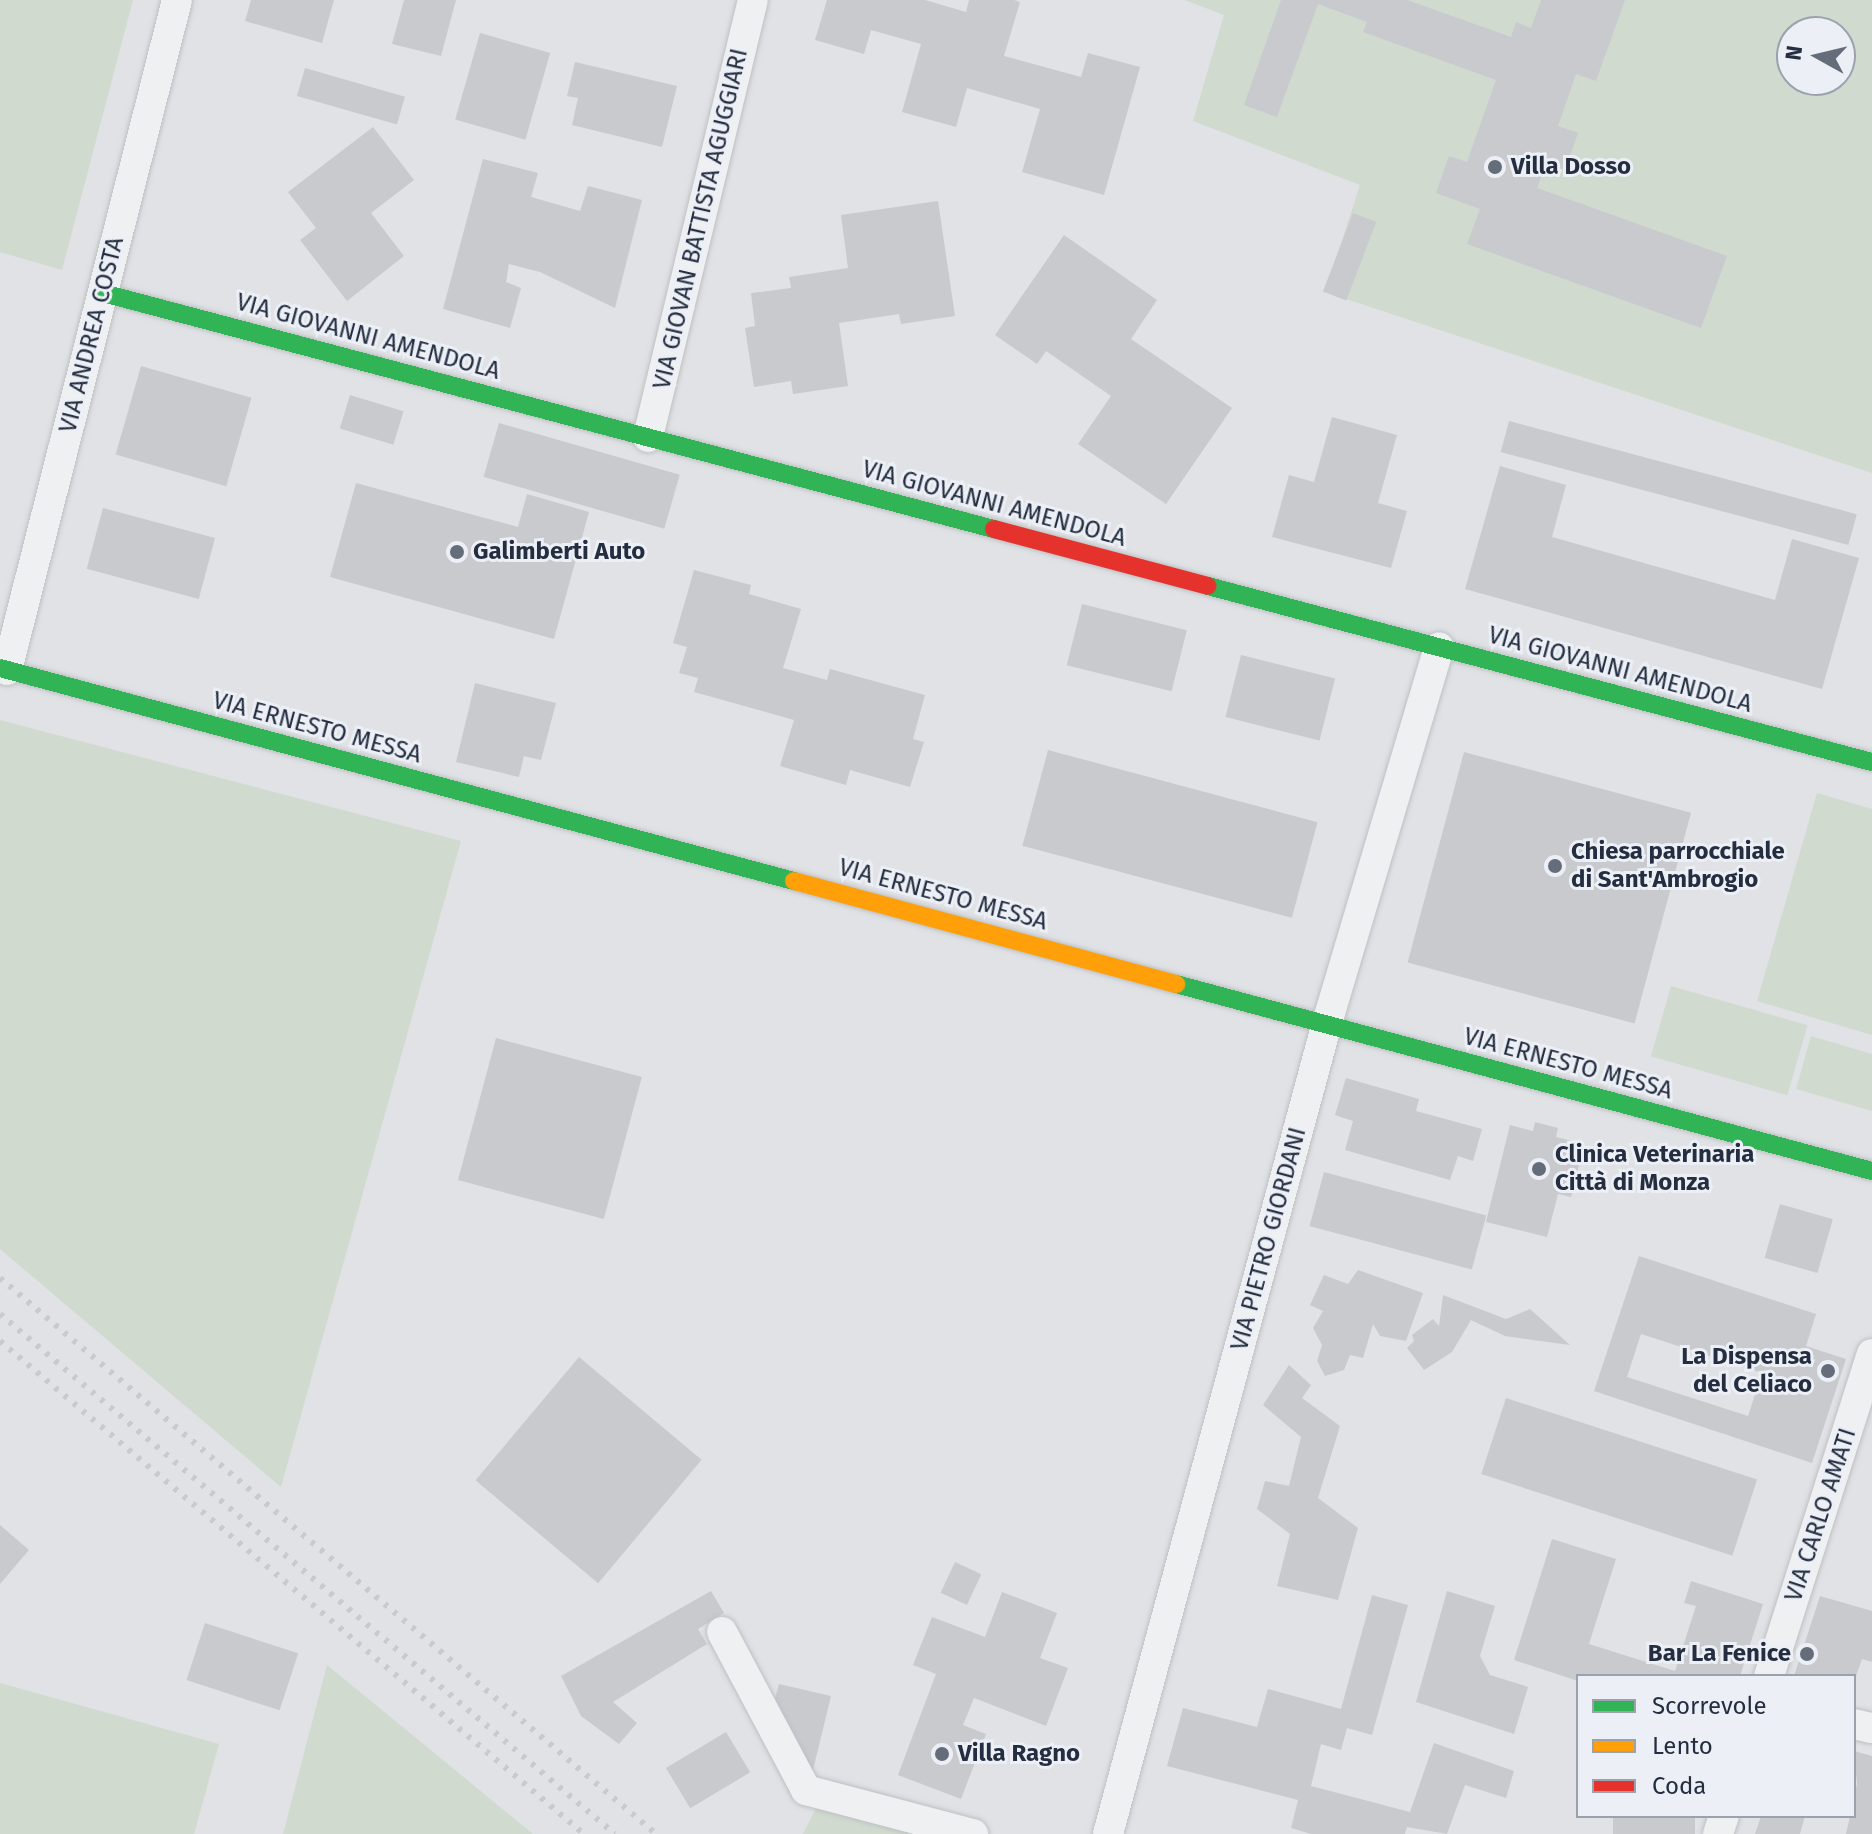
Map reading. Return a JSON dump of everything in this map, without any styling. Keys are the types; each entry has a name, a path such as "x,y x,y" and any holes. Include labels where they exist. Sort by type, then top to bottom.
{"street":[{"name":"VIA ANDREA COSTA","path":"4,669 177,0"},
{"name":"VIA GIOVAN BATTISTA AGUGGIARI","path":"648,437 753,0"},
{"name":"VIA GIOVANNI AMENDOLA","path":"103,293 1872,762"},
{"name":"VIA PIETRO GIORDANI","path":"1108,1834 1327,1023 1439,647"},
{"name":"VIA ERNESTO MESSA","path":"4,669 1872,1171"},
{"name":"VIA CARLO AMATI","path":"1770,1674 1872,1354"},
{"path":"722,1632 806,1790 973,1834"}],"shaded area":[{"path":"0,0 133,0 62,270 0,252"},
{"path":"1185,0 1872,0 1872,473 1325,292 1360,185 1193,121 1224,15"},
{"path":"0,720 461,841 281,1487 0,1249"},
{"path":"1817,793 1872,809 1872,1035 1757,1001"},
{"path":"1671,986 1807,1025 1787,1095 1651,1056"},
{"path":"1811,1036 1872,1054 1872,1111 1796,1089"},
{"path":"327,1665 533,1834 283,1834"},
{"path":"0,1683 219,1744 194,1834 0,1834"},
{"path":"817,1806 914,1834 803,1834"}],"building":[{"path":"251,0 334,0 322,43 245,21"},
{"path":"404,0 456,0 441,56 392,44"},
{"path":"827,0 925,0 966,12 969,0 1014,0 1020,2 1004,56 1081,77 1088,53 1140,67 1104,195 1022,172 1040,109 967,88 956,127 902,112 921,44 871,30 864,54 815,40"},
{"name":"Villa Dosso","path":"1281,0 1407,0 1511,37 1516,22 1531,28 1541,0 1625,0 1596,81 1576,74 1558,126 1578,133 1565,170 1546,163 1537,188 1727,256 1701,328 1467,244 1480,209 1436,193 1449,156 1467,162 1496,80 1363,32 1367,22 1318,4 1277,117 1244,105"},
{"path":"480,33 550,53 525,140 455,120"},
{"path":"575,62 677,86 662,147 572,125 578,98 567,96"},
{"path":"305,68 405,97 397,125 297,96"},
{"path":"373,127 414,180 371,213 404,256 347,301 300,240 316,228 288,192"},
{"path":"483,159 538,173 531,197 580,211 588,186 642,200 615,308 540,272 509,264 506,282 521,288 510,328 443,309"},
{"path":"938,201 955,316 901,324 899,314 839,323 848,386 793,394 791,381 754,387 745,328 755,326 751,293 791,288 789,277 848,268 841,215"},
{"path":"1353,213 1376,222 1346,300 1323,291"},
{"path":"1064,235 1157,300 1131,339 1232,408 1166,504 1078,444 1111,396 1046,351 1037,364 995,335"},
{"path":"141,366 252,398 226,486 116,454"},
{"path":"350,395 404,411 393,445 340,428"},
{"path":"1332,417 1397,435 1378,503 1407,511 1391,568 1272,537 1289,475 1314,482"},
{"path":"1509,421 1857,514 1848,545 1501,452"},
{"path":"499,423 680,475 664,529 484,477"},
{"path":"1500,466 1566,485 1552,537 1775,600 1792,539 1859,558 1822,689 1465,589"},
{"name":"Galimberti Auto","path":"356,483 518,527 527,494 589,512 554,639 330,577"},
{"path":"103,508 215,538 199,599 87,569"},
{"path":"694,570 751,585 749,594 801,609 783,668 827,680 830,669 925,695 913,739 924,742 910,787 850,770 846,785 780,766 794,720 694,692 698,678 679,673 687,647 673,643"},
{"path":"1082,604 1187,630 1172,691 1067,665"},
{"path":"1241,655 1335,678 1320,741 1226,717"},
{"path":"475,683 556,703 541,760 524,756 519,777 456,762"},
{"path":"1048,750 1317,822 1292,918 1022,846"},
{"name":"Chiesa parrocchiale di Sant'Ambrogio","path":"1464,752 1691,813 1635,1023 1408,963"},
{"path":"496,1038 642,1077 604,1219 458,1180"},
{"path":"1346,1078 1419,1099 1416,1111 1482,1129 1473,1161 1458,1156 1450,1180 1345,1150 1353,1121 1335,1115"},
{"name":"Clinica Veterinaria Città di Monza","path":"1535,1122 1558,1128 1556,1137 1584,1144 1571,1197 1558,1194 1547,1237 1486,1222 1510,1125 1533,1131"},
{"path":"1324,1172 1486,1215 1472,1270 1310,1226"},
{"path":"1780,1204 1833,1219 1817,1273 1765,1258"},
{"path":"1639,1256 1816,1314 1806,1346 1846,1359 1812,1463 1594,1391","holes":["1641,1334 1762,1373 1748,1416 1627,1377"]},
{"path":"1358,1270 1423,1293 1406,1341 1380,1336 1373,1324 1363,1358 1350,1355 1344,1370 1325,1376 1317,1361 1322,1345 1313,1328 1323,1311 1310,1305 1324,1275 1348,1284"},
{"path":"1443,1295 1506,1319 1530,1309 1570,1345 1505,1336 1471,1320 1452,1352 1424,1370 1407,1348 1414,1341 1412,1335 1433,1319 1439,1326"},
{"path":"579,1357 702,1460 598,1583 476,1480"},
{"path":"1289,1365 1311,1385 1302,1398 1340,1426 1318,1498 1358,1528 1338,1600 1277,1586 1290,1534 1257,1509 1265,1481 1289,1486 1301,1437 1263,1405"},
{"path":"1506,1398 1757,1480 1732,1556 1481,1474"},
{"path":"0,1525 29,1550 0,1584"},
{"path":"1552,1539 1616,1559 1589,1644 1675,1671 1696,1606 1684,1603 1691,1581 1763,1604 1741,1674 1576,1674 1576,1680 1514,1660"},
{"path":"955,1562 981,1574 967,1605 941,1593"},
{"path":"711,1591 724,1613 698,1629 707,1644 613,1702 637,1723 619,1744 581,1716 561,1676"},
{"path":"1447,1591 1495,1606 1480,1656 1490,1675 1528,1687 1514,1734 1416,1702"},
{"path":"1002,1592 1057,1613 1040,1658 1068,1668 1046,1726 974,1698 963,1725 986,1734 961,1799 898,1775 936,1674 913,1665 932,1617 985,1637"},
{"path":"1372,1595 1408,1605 1372,1735 1347,1728 1341,1750 1321,1744 1311,1786 1410,1812 1434,1743 1514,1771 1506,1798 1465,1785 1447,1834 1407,1827 1405,1834 1311,1834 1291,1828 1298,1800 1167,1766 1183,1708 1257,1727 1268,1689 1341,1709"},
{"path":"1820,1596 1872,1611 1872,1662 1862,1659 1856,1676 1795,1674"},
{"path":"205,1623 298,1653 280,1710 186,1680"},
{"path":"779,1684 831,1696 812,1774 774,1702"},
{"path":"726,1732 750,1772 690,1808 666,1768"},
{"path":"1856,1752 1872,1756 1872,1834 1846,1834 1850,1818 1856,1818"},
{"path":"1613,1818 1695,1818 1695,1834 1613,1834"},
{"path":"1760,1818 1804,1818 1800,1834 1755,1834"}],"railway":[{"path":"0,1278 656,1834"},
{"path":"0,1314 615,1834"},
{"path":"0,1341 584,1834"}],"traffic: fast":[{"path":"103,293 994,529"},
{"path":"1208,586 1872,762"},
{"path":"0,668 794,881"},
{"path":"1176,984 1872,1171"}],"traffic: slow":[{"path":"794,881 1176,984"}],"traffic: jam":[{"path":"994,529 1208,586"}],"place":[{"name":"Villa Dosso","path":"1495,167"},
{"name":"Galimberti Auto","path":"457,552"},
{"name":"Chiesa parrocchiale di Sant'Ambrogio","path":"1555,866"},
{"name":"Clinica Veterinaria Città di Monza","path":"1539,1169"},
{"name":"La Dispensa del Celiaco","path":"1828,1371"},
{"name":"Bar La Fenice","path":"1807,1654"},
{"name":"Villa Ragno","path":"942,1754"}]}
